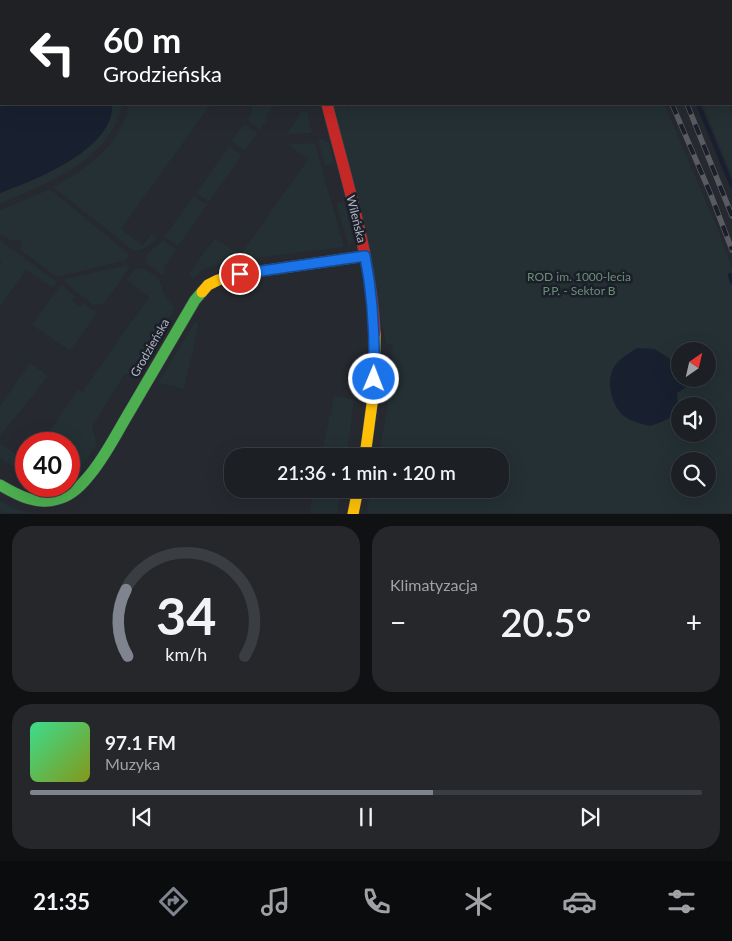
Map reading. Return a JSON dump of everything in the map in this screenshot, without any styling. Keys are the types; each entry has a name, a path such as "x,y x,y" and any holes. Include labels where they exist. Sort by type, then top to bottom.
{"street":[{"name":"Wileńska","path":"327,105 365,256 370,286 375,346 372,415 366,448"},
{"name":"Grodzieńska","path":"0,485 22,499 45,503 64,498 89,479 195,300 208,285 240,274 365,256"},
{"path":"353,514 356,498"}],"green space":[{"path":"112,105 122,105 116,124 91,155 57,178 0,204 0,193 51,171 87,148 100,135 109,120"},
{"path":"129,105 210,105 121,229 143,245 151,234 157,239 143,249 134,251 53,187 79,172 101,154 119,132"},
{"path":"252,105 274,105 266,116 268,118 260,130 247,120 252,111"},
{"name":"ROD im. 1000-lecia P.P. - Sektor B","path":"334,105 345,105 350,117 346,105 664,105 719,232 732,269 732,513 367,513 370,498 509,498 509,448 379,448 392,372 392,344 386,344"},
{"path":"703,105 728,105 732,115 732,176"},
{"path":"307,111 312,133 287,134 301,112"},
{"path":"245,123 258,133 245,151 231,141"},
{"path":"318,140 324,140 329,143 334,163 325,166"},
{"path":"315,143 344,247 224,262 202,270 192,280 190,272 215,238 240,255 308,159 287,144"},
{"path":"229,146 242,155 209,202 196,193"},
{"path":"50,189 128,253 127,260 57,277 20,250 19,248 22,246 18,239 11,241 0,235 0,210"},
{"path":"194,196 207,205 178,246 164,237"},
{"path":"344,201 353,240 349,247 336,203"},
{"path":"0,240 57,282 53,288 26,270 0,307 0,264 2,261 0,259"},
{"path":"163,240 176,250 165,266 164,276 146,263 147,254"},
{"path":"127,265 129,268 104,304 93,305 64,281 64,279"},
{"path":"144,268 160,280 164,294 175,308 140,370 124,375 92,427 97,445 80,469 80,432 49,432 78,389 82,392 149,297 127,280 135,269"},
{"path":"61,285 75,296 72,300 80,307 84,303 97,313 70,351 32,325"},
{"path":"195,322 199,324 184,389 158,383"},
{"path":"30,363 48,376 0,436 0,406"},
{"path":"334,396 354,399 348,448 323,448"},
{"path":"0,443 15,454 15,469 0,458"},
{"path":"312,498 340,498 337,513 309,513"},
{"path":"0,501 15,509 34,513 3,513 0,511"}],"water":[{"path":"0,105 112,105 109,120 101,135 87,149 52,171 0,193"},
{"path":"637,348 655,349 671,360 671,388 685,388 677,393 677,397 671,397 671,417 650,426 633,421 620,412 611,394 610,381 615,365"}],"waterway":[{"path":"698,105 732,186"},
{"path":"730,275 732,282"}],"railway":[{"path":"672,105 732,250"},
{"path":"687,105 732,216"}],"traffic: fast":[{"path":"0,485 20,496 42,501 62,498 78,488 104,455 195,300 202,292"}],"traffic: slow":[{"path":"202,292 208,285 218,280 240,274 365,256"},
{"path":"366,448 374,389 375,333"},
{"path":"353,514 356,498"}],"traffic: jam":[{"path":"327,105 363,246 373,304 375,333"}],"route":[{"path":"240,274 365,256 375,329 374,379"}]}
